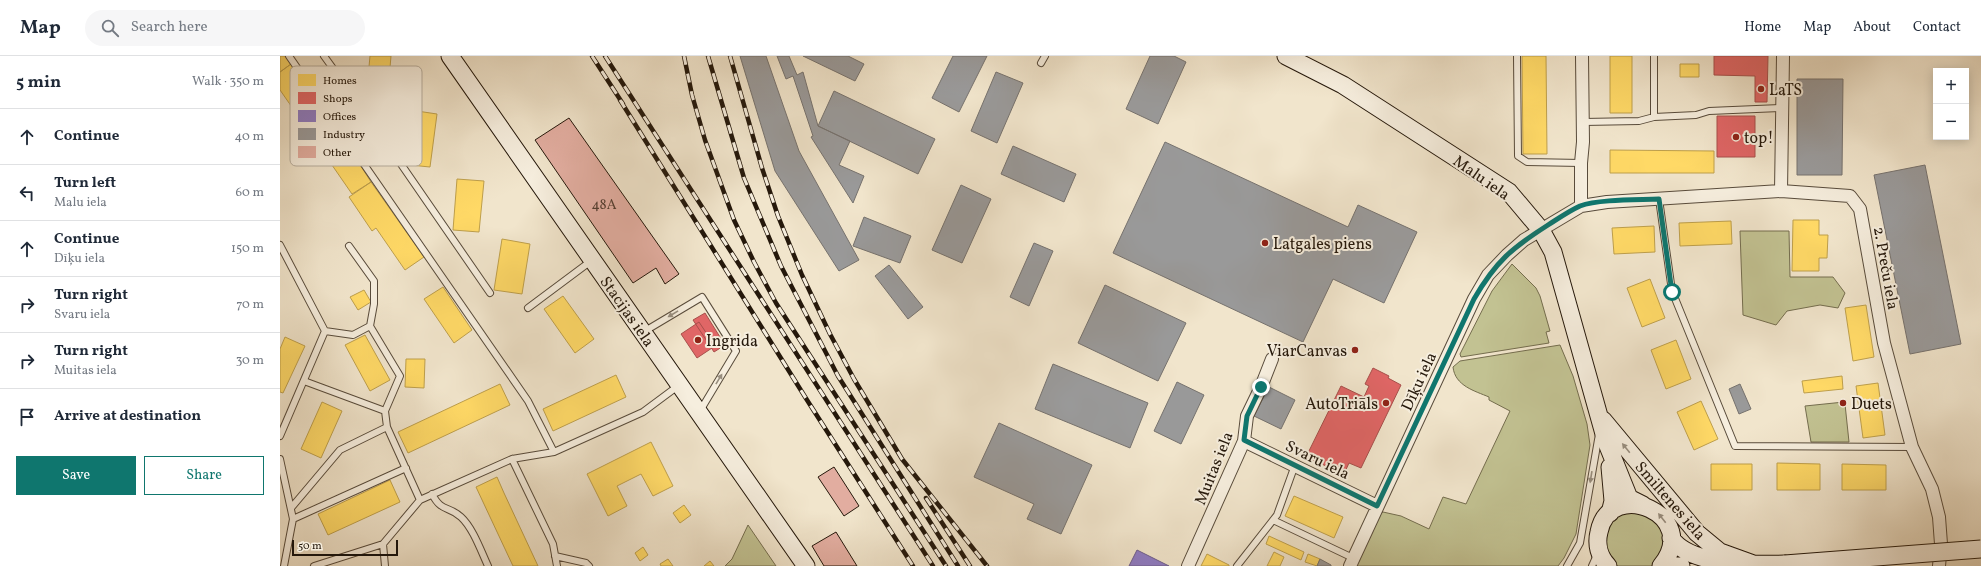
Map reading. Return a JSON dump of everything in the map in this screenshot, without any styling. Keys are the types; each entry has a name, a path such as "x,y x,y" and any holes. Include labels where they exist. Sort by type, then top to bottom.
{"street":[{"name":"Stacijas iela","path":"450,56 806,566"},
{"name":"Malu iela","path":"1286,56 1343,85 1509,192 1541,230"},
{"path":"1581,206 1583,122 1582,56"},
{"path":"1541,230 1581,206 1607,202 1781,191 1783,56"},
{"name":"2. Preču iela","path":"1781,191 1850,196 1860,208 1884,342 1912,447 1932,489 1939,517 1941,544 1938,566"},
{"name":"Smiltenes iela","path":"1541,230 1553,252 1606,441 1613,501 1610,513 1599,529 1598,548"},
{"name":"Dīķu iela","path":"1352,562 1474,299 1488,275 1518,245 1541,230"},
{"name":"Muitas iela","path":"1188,566 1244,440 1247,416 1272,359"},
{"name":"Smiltenes iela","path":"1601,420 1697,533 1720,552 1756,565"},
{"name":"Svaru iela","path":"1244,440 1377,506"},
{"name":"Smiltenes iela","path":"1606,441 1629,498 1659,513 1669,529 1671,538 1670,549 1666,560 1661,566"},
{"name":"Smiltenes iela","path":"1610,513 1626,505 1643,505"},
{"name":"Smiltenes iela","path":"1671,538 1683,550 1694,555 1715,560 1756,565 1782,565 1981,549"},
{"path":"1598,548 1601,557 1608,566"},
{"path":"1664,566 1682,566"}],"lane":[{"path":"289,56 296,66"},
{"path":"324,56 331,66"},
{"path":"1041,63 1045,56"},
{"path":"1517,56 1518,156 1527,162 1581,163"},
{"path":"1654,56 1654,117"},
{"path":"1583,122 1639,121 1654,117 1696,115 1709,111 1783,108"},
{"path":"365,166 528,401 554,452"},
{"path":"402,166 490,293"},
{"path":"1659,199 1672,292 1735,446 1912,447"},
{"path":"280,245 325,331"},
{"path":"349,246 374,281 374,304 370,326 400,376 386,411 387,427 420,500"},
{"path":"528,308 592,260"},
{"path":"643,332 702,297 736,351 699,413"},
{"path":"325,331 353,335 370,326"},
{"path":"280,436 325,331"},
{"path":"304,381 386,411"},
{"path":"314,566 383,544 420,500 432,494 512,459 554,452 643,412 679,385"},
{"path":"1567,566 1580,543 1594,453 1601,420"},
{"path":"291,508 340,450 387,427"},
{"path":"280,459 293,519 284,566"},
{"path":"512,459 554,544 557,566"},
{"path":"1237,566 1277,515 1295,465"},
{"path":"293,519 406,468"},
{"path":"432,494 438,505 460,516 476,539 488,566"},
{"path":"1273,520 1352,562"},
{"path":"383,544 385,566"},
{"path":"1592,566 1596,560 1598,548"},
{"path":"555,556 586,563 589,566"}],"green space":[{"path":"1740,231 1789,231 1790,277 1833,277 1845,293 1838,308 1820,305 1787,311 1776,325 1743,315"},
{"path":"1512,264 1536,288 1540,296 1550,331 1546,332 1549,343 1461,357 1460,354 1492,291"},
{"path":"1560,345 1573,376 1587,424 1590,445 1576,534 1564,558 1558,566 1356,566 1379,515 1383,512 1401,516 1429,529 1443,497 1466,504 1510,411 1489,400 1489,397 1466,387 1458,379 1453,367 1460,361"},
{"path":"1844,402 1849,442 1811,442 1805,406"},
{"path":"1640,510 1663,528 1665,547 1655,564 1652,566 1616,566 1604,549 1605,528 1620,513"},
{"path":"748,525 776,566 725,566 732,559"}],"building: Homes":[{"path":"280,56 285,56 291,64 280,72"},
{"path":"370,56 391,56 390,66 369,66"},
{"path":"1522,56 1546,56 1547,154 1523,154"},
{"path":"1610,56 1632,56 1632,113 1610,113"},
{"path":"291,64 292,66 290,66 290,104 280,90 280,72"},
{"path":"1680,64 1699,64 1699,77 1680,77"},
{"path":"422,112 437,114 430,167 420,166 422,166"},
{"path":"1610,150 1714,151 1714,173 1610,173"},
{"path":"333,166 361,166 371,182 352,194"},
{"path":"457,179 484,181 479,232 453,230"},
{"path":"371,182 424,257 405,270 376,228 372,231 349,197"},
{"path":"1793,220 1819,220 1819,235 1828,235 1827,258 1819,258 1819,271 1792,271"},
{"path":"1731,221 1732,244 1680,246 1679,223"},
{"path":"1654,226 1655,252 1614,254 1612,228"},
{"path":"502,239 530,244 522,294 494,290"},
{"path":"1650,279 1665,318 1642,327 1627,288"},
{"path":"443,287 472,330 454,343 424,299"},
{"path":"364,290 371,302 358,310 350,297"},
{"path":"563,296 594,339 575,353 544,309"},
{"path":"1866,305 1874,357 1853,361 1845,308"},
{"path":"365,335 390,380 370,391 345,345"},
{"path":"285,337 305,346 283,393 280,392 280,349"},
{"path":"1676,340 1691,379 1666,389 1651,350"},
{"path":"406,359 425,359 424,388 405,387"},
{"path":"616,375 626,397 553,431 543,409"},
{"path":"1842,376 1843,389 1804,393 1802,381"},
{"path":"1878,383 1885,435 1863,438 1856,386"},
{"path":"500,384 510,405 408,453 398,432"},
{"path":"1701,401 1718,439 1694,450 1677,412"},
{"path":"322,402 342,411 321,458 301,449"},
{"path":"651,442 673,486 653,496 641,474 617,486 627,506 608,516 587,474"},
{"path":"1777,463 1820,464 1820,490 1777,490"},
{"path":"1711,464 1752,464 1752,490 1711,490"},
{"path":"1842,464 1886,465 1886,490 1842,490"},
{"path":"497,477 538,566 513,566 476,487"},
{"path":"390,480 400,502 328,535 318,514"},
{"path":"1294,496 1343,517 1334,538 1285,516"},
{"path":"684,505 691,515 680,523 673,513"},
{"path":"1269,536 1304,552 1301,560 1266,544"},
{"path":"643,547 648,555 640,561 635,553"},
{"path":"1274,552 1284,557 1280,566 1267,566"},
{"path":"1207,554 1229,565 1229,566 1201,566"},
{"path":"1308,554 1320,559 1317,566 1305,562"},
{"path":"668,559 673,566 661,566 660,564"},
{"path":"710,561 714,566 704,566"}],"building: Shops":[{"name":"LaTS","path":"1714,56 1768,56 1767,102 1755,102 1755,76 1714,75"},
{"name":"top!","path":"1717,116 1755,116 1755,157 1717,157"},
{"path":"705,313 725,345 714,352 693,320"},
{"path":"699,322 715,346 697,358 681,334"},
{"path":"1373,368 1389,376 1388,378 1401,385 1361,468 1349,463 1344,474 1306,457 1341,386 1364,397 1369,386 1365,384"}],"building: Offices":[{"path":"1137,550 1169,566 1129,566"}],"building: Industry":[{"path":"740,56 766,56 799,151 859,260 839,271 775,171"},
{"path":"777,56 789,56 797,75 803,72 818,126 850,141 839,165 864,176 853,203 811,137 813,136 793,76 786,79"},
{"path":"803,56 848,56 864,64 855,81"},
{"path":"953,56 987,56 959,112 932,98"},
{"path":"1150,56 1174,56 1186,62 1158,124 1126,109"},
{"path":"996,72 1023,83 997,143 971,131"},
{"path":"1797,79 1843,79 1842,175 1797,175"},
{"path":"834,91 935,139 918,174 818,126"},
{"name":"Latgales piens","path":"1165,142 1348,227 1358,205 1417,232 1384,303 1333,279 1303,342 1113,253"},
{"path":"1013,146 1076,174 1064,202 1001,174"},
{"path":"1925,165 1961,344 1910,354 1874,175"},
{"path":"961,185 991,199 962,263 932,250"},
{"path":"864,217 911,236 900,263 853,246"},
{"path":"1034,243 1053,251 1029,306 1010,297"},
{"path":"889,265 923,307 908,319 875,276"},
{"path":"1105,285 1186,323 1158,381 1078,343"},
{"path":"1053,364 1148,403 1130,448 1035,409"},
{"path":"1177,382 1204,395 1181,444 1154,431"},
{"path":"1740,384 1751,409 1739,414 1729,389"},
{"path":"1269,387 1295,400 1281,429 1254,416"},
{"path":"999,423 1092,465 1061,534 1027,519 1034,504 974,477"},
{"path":"1320,559 1331,565 1331,566 1317,566"}],"building: Other":[{"path":"569,118 679,274 665,284 656,268 633,283 535,140"},
{"path":"834,467 859,506 844,516 818,477"},
{"path":"836,532 857,566 824,566 812,546"}],"railway":[{"path":"592,56 623,104"},
{"path":"605,56 933,566"},
{"path":"684,56 692,95 705,140 734,220 754,262 776,303 946,566"},
{"path":"708,56 744,178 781,266 838,376 958,566"},
{"path":"730,56 762,168 778,216 802,275 830,334 854,379 902,459 987,566"},
{"path":"620,100 807,400 913,566"},
{"path":"926,498 970,566"}],"place":[{"name":"LaTS","path":"1761,89"},
{"name":"top!","path":"1736,137"},
{"name":"Latgales piens","path":"1265,243"},
{"name":"Ingrida","path":"698,340"},
{"name":"ViarCanvas","path":"1355,350"},
{"name":"AutoTriāls","path":"1386,403"},
{"name":"Duets","path":"1843,403"}],"route":[{"path":"1261,387 1247,416 1244,440 1377,506 1474,299 1488,275 1524,240 1581,206 1607,202 1659,199 1672,292"}]}
